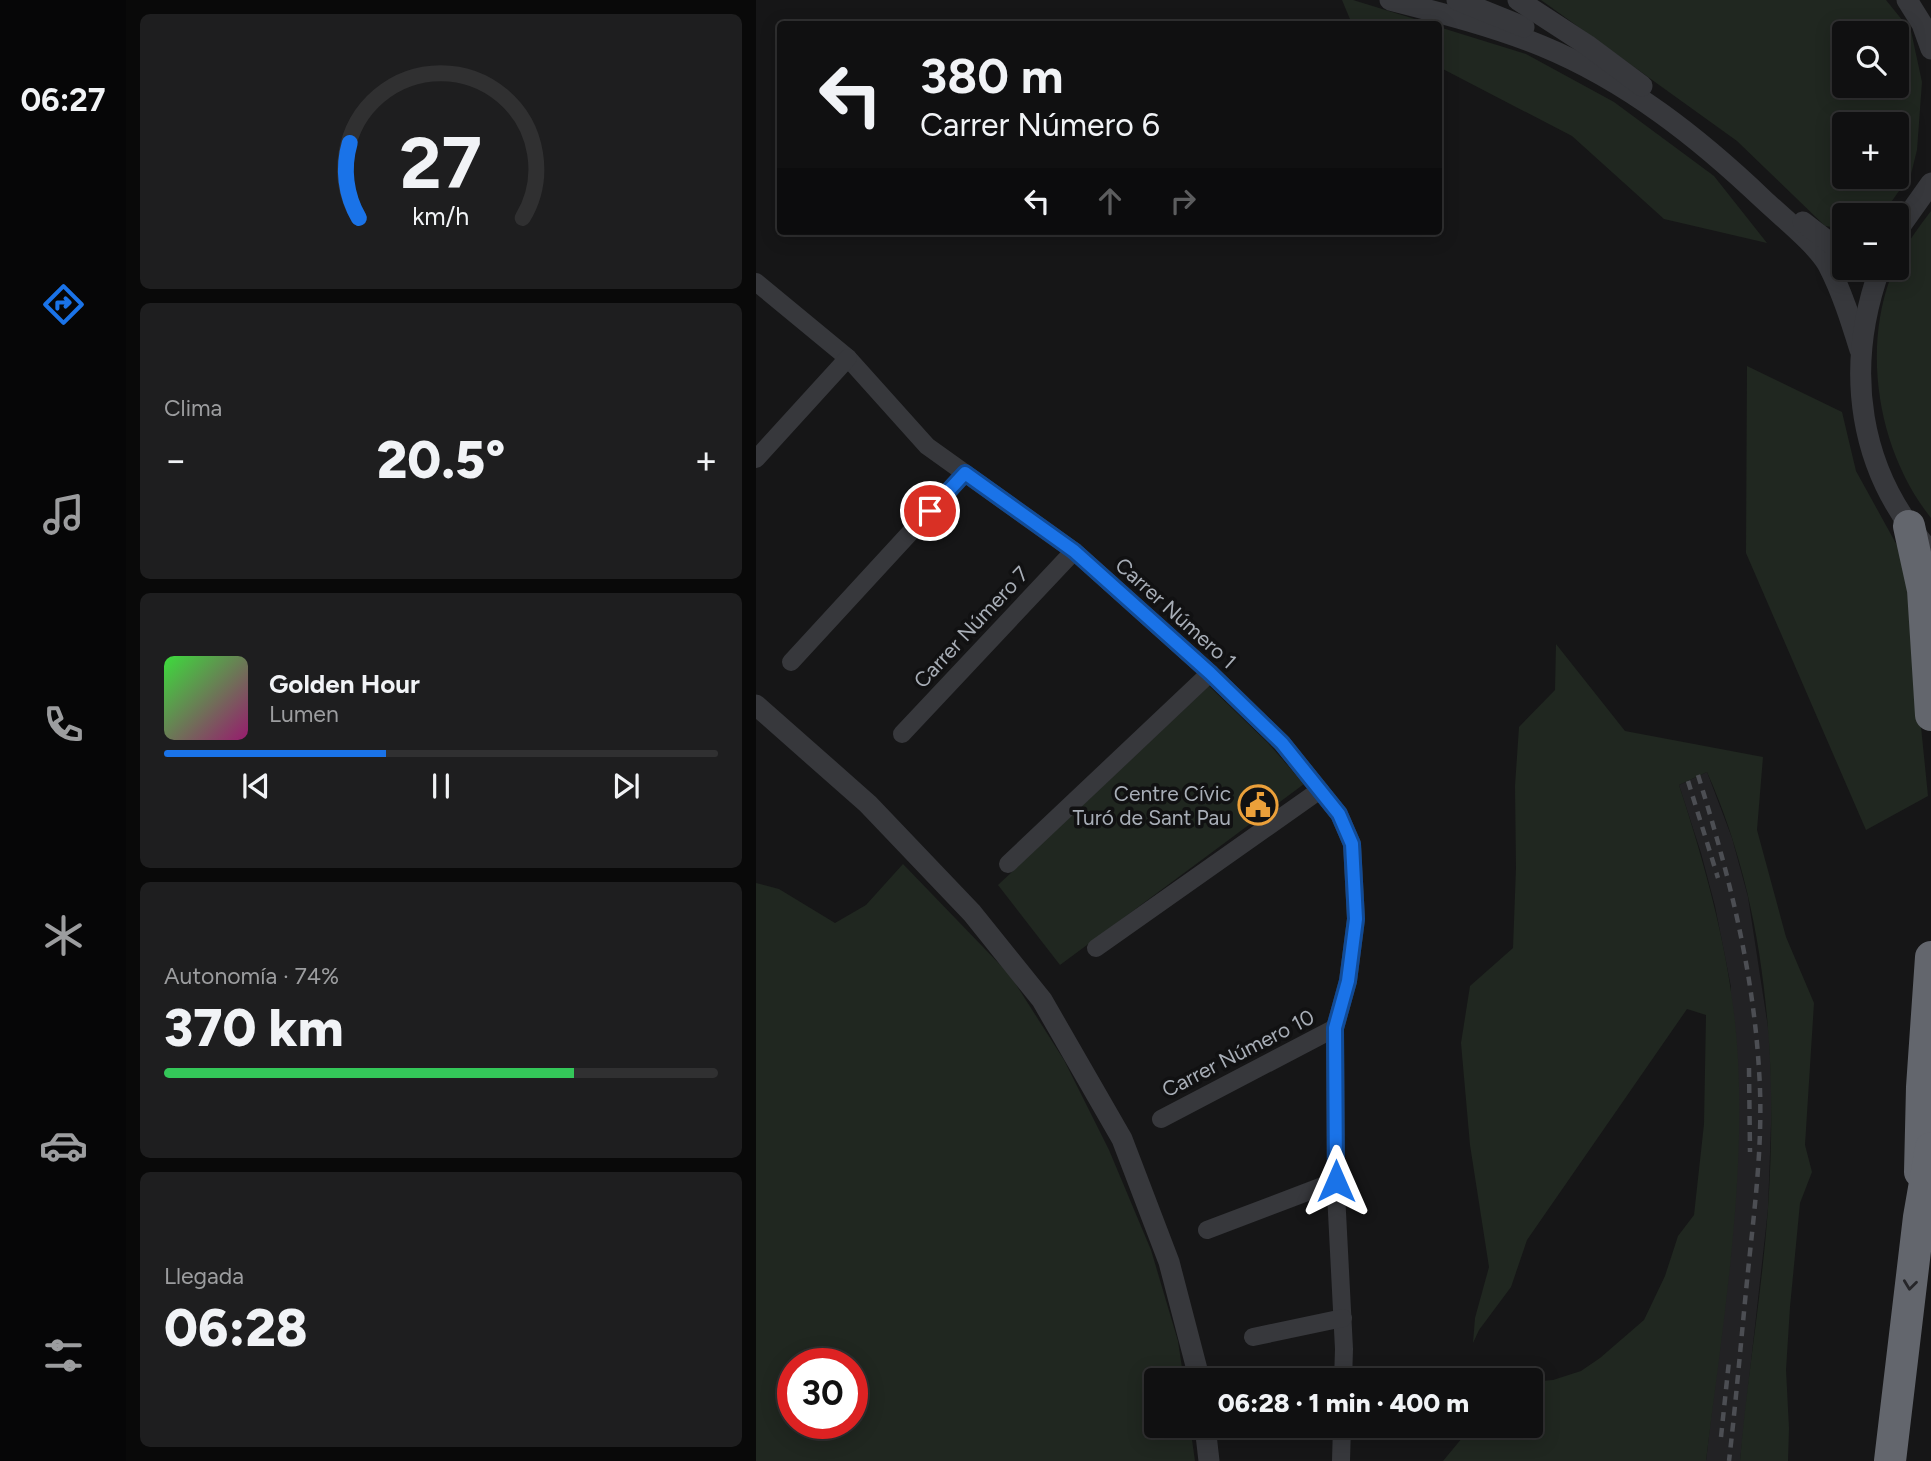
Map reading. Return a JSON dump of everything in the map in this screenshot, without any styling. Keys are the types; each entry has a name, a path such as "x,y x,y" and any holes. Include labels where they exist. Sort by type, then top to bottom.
{"highway":[{"path":"1909,526 1923,590 1931,715"},
{"path":"1919,1217 1922,1087 1931,957"},
{"path":"1890,1461 1919,1217 1931,1148"}],"street":[{"path":"1390,0 1462,18 1543,47 1627,90 1685,130 1754,190 1832,251"},
{"path":"1457,0 1559,42 1642,86"},
{"path":"1518,0 1587,45 1695,124 1832,250"},
{"path":"1907,0 1922,24 1931,49"},
{"path":"1909,213 1930,181"},
{"path":"1840,280 1843,299 1860,349"},
{"path":"1876,280 1864,321 1860,349 1861,406 1870,442 1887,488 1909,526 1931,552"},
{"name":"Carrer Número 1","path":"756,282 848,358 927,446 1074,551 1210,673 1282,743 1339,814 1352,844 1356,919 1348,981 1335,1028 1336,1181 1343,1368"},
{"path":"756,459 848,358"},
{"path":"791,662 965,473"},
{"name":"Carrer Número 7","path":"902,734 1074,551"},
{"path":"1008,864 1210,673"},
{"path":"756,705 868,804 972,913 1042,1000 1122,1139 1169,1262 1197,1368"},
{"path":"1096,948 1320,790"},
{"name":"Carrer Número 10","path":"1161,1119 1335,1028"},
{"path":"1207,1230 1336,1181"},
{"path":"1253,1337 1343,1318"},
{"path":"1206,1438 1209,1461"},
{"path":"1341,1461 1342,1438"}],"shaded area":[{"path":"1342,0 1353,0 1421,21 1351,21"},
{"path":"1541,0 1886,0 1903,21 1832,21 1832,98 1909,98 1909,29 1922,82 1917,150 1911,174 1909,177 1909,112 1832,112 1832,189 1900,189 1890,203 1832,203 1832,227 1825,226 1737,141"},
{"path":"1442,28 1526,54 1614,102 1714,176 1767,243 1664,219 1572,136 1442,69"},
{"path":"1931,211 1931,518 1913,493 1888,435 1877,372 1877,340 1882,309 1890,280 1909,280 1909,241"},
{"path":"1747,366 1842,412 1856,471 1904,558 1928,796 1866,830 1746,553"},
{"path":"1556,644 1625,731 1763,757 1757,830 1786,937 1814,1003 1805,1145 1812,1172 1800,1203 1790,1307 1786,1370 1788,1461 1740,1461 1768,1208 1771,1153 1769,1041 1764,986 1743,877 1707,772 1679,785 1700,852 1725,954 1735,1024 1739,1109 1731,1261 1706,1461 1443,1461 1462,1438 1543,1438 1543,1381 1581,1371 1644,1320 1665,1276 1678,1236 1694,1215 1704,1124 1706,1015 1687,1009 1527,1240 1511,1287 1479,1330 1473,1343 1475,1318 1489,1267 1470,1145 1461,1043 1470,986 1513,948 1515,786 1519,727 1555,690"},
{"path":"1209,686 1268,743 1304,784 1060,965 998,885"},
{"path":"1707,772 1732,838 1748,897 1769,1034 1772,1097 1768,1209 1740,1461 1706,1461 1731,1245 1731,987 1715,906 1679,785"},
{"path":"903,864 1010,975 1064,1060 1109,1150 1151,1250 1178,1341 1182,1368 1144,1368 1144,1438 1192,1438 1195,1461 756,1461 756,883 779,889 835,923 866,905"}],"railway":[{"path":"1698,775 1729,884 1745,957 1759,1070 1758,1176 1729,1461"},
{"path":"1688,781 1718,878"},
{"path":"1749,1068 1750,1152"},
{"path":"1721,1437 1729,1361"}],"place":[{"name":"Centre Cívic Turó de Sant Pau","path":"1258,805"}],"route":[{"path":"930,511 965,473 1074,551 1210,673 1282,743 1339,814 1352,844 1356,919 1348,981 1335,1028 1336,1181"}]}
